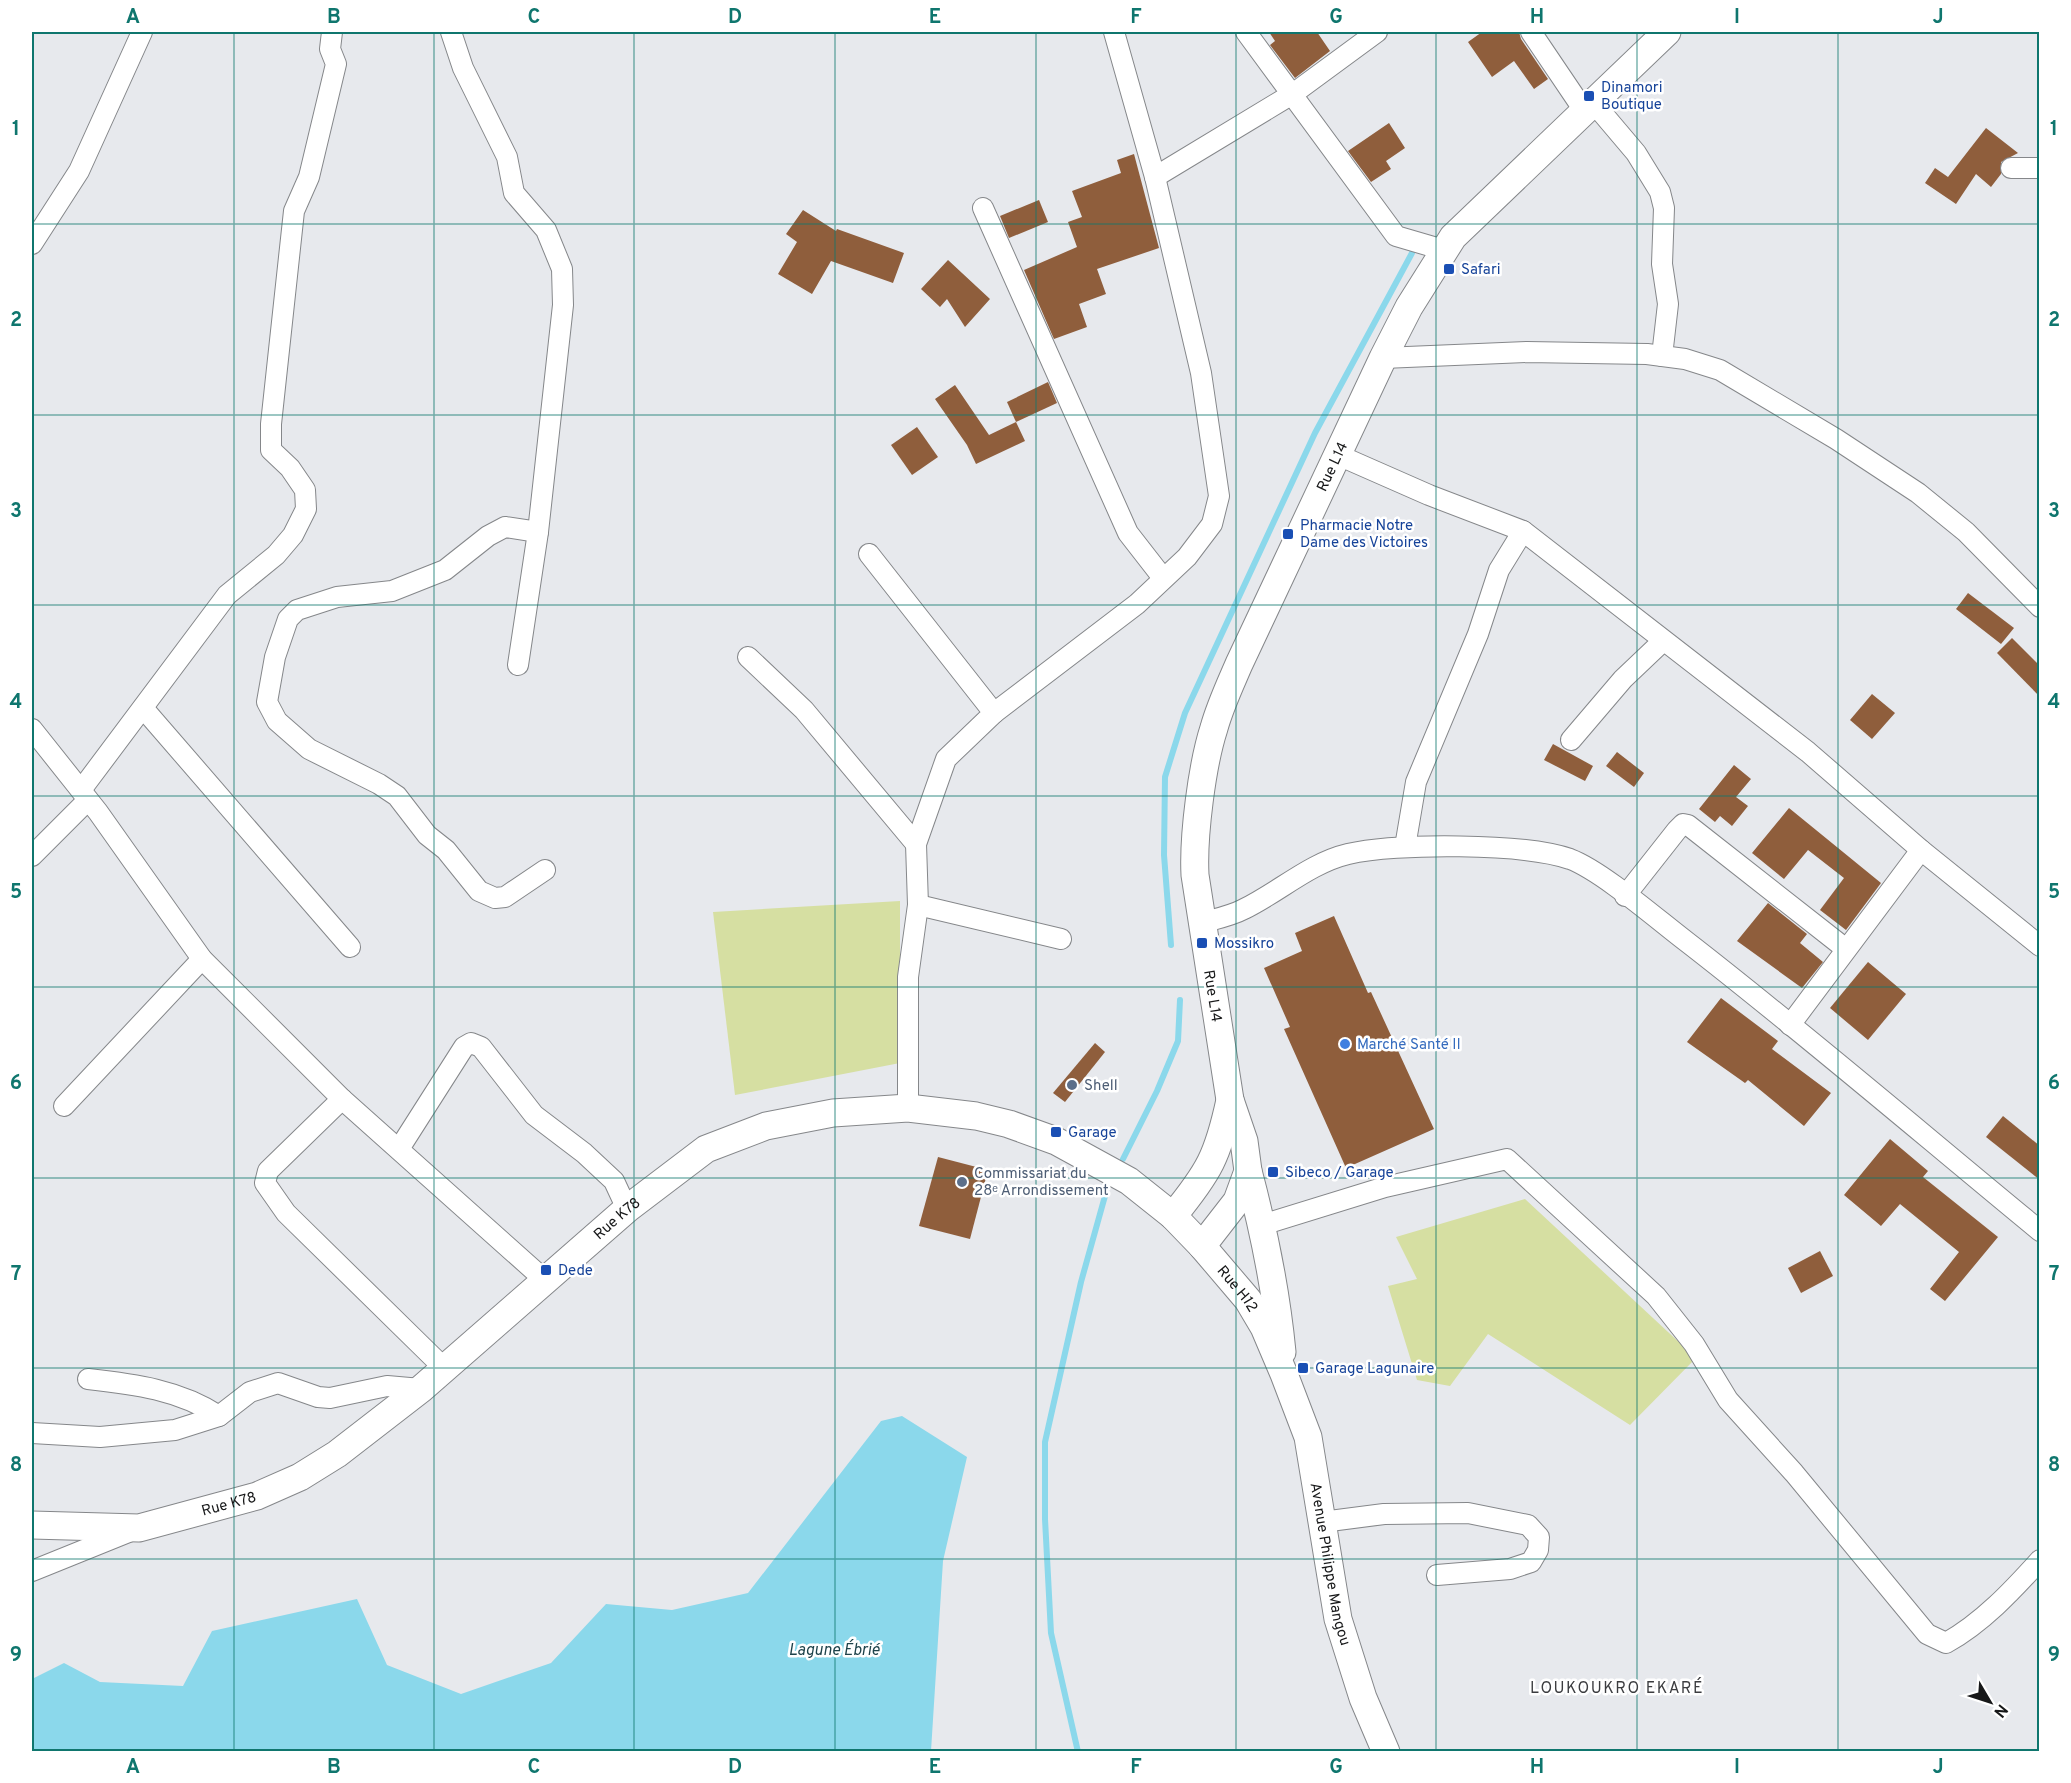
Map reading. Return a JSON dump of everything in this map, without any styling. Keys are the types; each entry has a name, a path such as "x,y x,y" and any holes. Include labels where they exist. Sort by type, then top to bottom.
{"street":[{"path":"32,244 79,171 142,32"},
{"path":"32,855 85,795 143,708 227,595 276,555 293,535 306,509 305,490 300,480 270,450 271,424 294,211 309,177 336,64 330,49 332,32"},
{"path":"451,32 463,68 507,157 514,193 546,230 562,269 563,305 537,532 518,665"},
{"path":"908,1108 908,977 918,905 916,844 946,759 994,713 1137,604 1187,557 1212,524 1219,496 1201,373 1155,177 1114,32"},
{"path":"1246,32 1294,93 1396,236 1444,250"},
{"path":"1155,177 1294,93 1377,32"},
{"path":"1532,32 1588,105 1636,153 1660,192 1664,208 1662,264 1668,304 1662,356"},
{"name":"Rue L14","path":"1202,1246 1237,1201 1248,1171 1244,1141 1230,1100 1202,923 1194,856 1213,730 1239,663 1383,358 1409,308 1444,250 1453,237 1588,105 1667,32"},
{"path":"2011,168 2040,168"},
{"path":"983,208 1128,533 1163,578"},
{"path":"1383,358 1527,352 1662,356 1685,359 1720,370 1836,438 1918,494 1966,532 2040,607"},
{"path":"1338,455 1429,495 1523,531 1808,752 1921,850 2040,946"},
{"path":"537,532 505,527 488,536 445,570 403,587 392,591 337,597 297,610 288,619 275,657 267,702 277,721 309,749 379,784 397,796 428,835 446,850 479,891 495,898 505,897 544,870"},
{"path":"1405,847 1416,782 1478,634 1499,570 1523,531"},
{"path":"869,554 994,713"},
{"path":"1571,740 1623,678 1663,641"},
{"path":"748,657 804,710 916,844"},
{"path":"143,708 350,947"},
{"path":"32,729 85,795 202,959 342,1099 547,1282"},
{"path":"1625,896 1677,830 1683,824 1688,825 1846,949"},
{"path":"1202,923 1241,911 1325,861 1350,854 1405,847 1498,849 1551,855 1572,860 1625,896 1739,982 2040,1231"},
{"path":"1790,1025 1921,850"},
{"path":"918,905 1061,939"},
{"path":"63,1106 202,959"},
{"path":"399,1149 464,1047 471,1042 481,1047 534,1115 584,1153 614,1181 627,1209"},
{"path":"342,1099 268,1171 265,1183 286,1213 445,1369"},
{"name":"Rue L14","path":"1173,1216 1209,1168 1218,1149 1230,1100"},
{"name":"Rue K78","path":"32,1526 139,1528 257,1496 300,1477 337,1454 421,1389 547,1282 627,1209 706,1149 766,1126 833,1113 908,1108 976,1116 1009,1124 1056,1141 1129,1181 1173,1216"},
{"path":"1262,1225 1385,1187 1507,1159 1656,1296 1694,1344 1728,1400 1788,1465 1927,1634 1946,1643 1965,1633 2016,1587 2040,1560"},
{"path":"1248,1171 1262,1225 1277,1304 1284,1374"},
{"name":"Rue H12","path":"1173,1216 1248,1300 1284,1374"},
{"name":"Avenue Philippe Mangou","path":"1284,1374 1308,1437 1331,1588 1349,1658 1386,1752"},
{"path":"88,1379 141,1385 200,1403 219,1416"},
{"path":"32,1433 100,1437 176,1430 219,1416 250,1392 278,1383 318,1398 330,1398 387,1386 421,1389"},
{"path":"1322,1522 1384,1514 1467,1513 1528,1525 1539,1537 1538,1550 1531,1563 1510,1569 1437,1575"},
{"path":"32,1571 139,1528"}],"green space":[{"path":"900,901 900,1063 735,1095 713,912"},
{"path":"1525,1199 1696,1358 1630,1425 1488,1334 1450,1386 1417,1380 1388,1286 1417,1279 1396,1237"}],"water":[{"name":"Lagune Ébrié","path":"902,1416 967,1457 943,1561 931,1751 32,1751 32,1679 64,1663 100,1682 183,1686 212,1631 357,1599 387,1665 461,1694 551,1663 606,1604 672,1610 748,1593 881,1421"}],"building":[{"path":"1269,32 1317,32 1330,51 1295,78 1270,45 1275,41"},
{"path":"1482,32 1519,32 1521,39 1548,79 1534,89 1514,61 1492,77 1468,42"},
{"path":"1389,123 1405,148 1386,161 1391,169 1371,182 1348,151"},
{"path":"1986,128 2018,153 2001,162 2001,174 1991,187 1976,174 1956,204 1925,183 1935,168 1948,177"},
{"path":"1134,154 1159,248 1097,269 1106,294 1079,304 1087,327 1054,339 1024,270 1077,247 1068,222 1082,217 1072,191 1121,173 1117,160"},
{"path":"1039,200 1048,222 1009,238 1000,216"},
{"path":"803,210 836,231 837,229 904,253 893,283 831,261 812,294 778,274 797,242 786,234"},
{"path":"948,260 990,299 965,327 947,299 940,307 921,289"},
{"path":"1048,382 1057,403 1016,422 1007,402"},
{"path":"955,385 989,435 1016,422 1025,441 976,464 967,445 935,399"},
{"path":"917,427 938,457 912,475 891,445"},
{"path":"1968,593 2014,628 2001,644 1956,609"},
{"path":"2012,638 2040,666 2040,697 1997,653"},
{"path":"1872,694 1895,713 1872,739 1850,720"},
{"path":"1553,744 1593,766 1585,781 1544,760"},
{"path":"1617,752 1644,773 1634,787 1606,766"},
{"path":"1734,765 1751,779 1736,797 1748,806 1732,826 1720,816 1715,822 1699,809"},
{"path":"1789,808 1881,883 1846,930 1820,910 1844,878 1808,850 1784,879 1752,853"},
{"path":"1768,903 1807,934 1800,943 1823,962 1802,988 1737,941"},
{"path":"1334,916 1368,993 1371,992 1434,1129 1346,1168 1284,1029 1290,1027 1264,968 1302,951 1295,933"},
{"path":"1868,962 1906,994 1868,1040 1830,1008"},
{"path":"1721,998 1778,1041 1772,1049 1831,1093 1804,1126 1748,1080 1745,1083 1687,1042"},
{"path":"1095,1043 1105,1052 1065,1102 1053,1093"},
{"path":"2003,1116 2040,1146 2040,1180 1986,1137"},
{"path":"1890,1139 1928,1171 1923,1177 1998,1237 1945,1301 1930,1289 1959,1252 1900,1204 1881,1226 1844,1195"},
{"path":"938,1157 988,1170 970,1239 919,1226"},
{"path":"1820,1251 1833,1276 1801,1293 1788,1268"}],"waterway":[{"path":"1171,945 1164,855 1165,777 1185,713 1315,433 1412,253"},
{"path":"1123,1159 1157,1091 1178,1041 1180,1000"},
{"path":"1078,1752 1051,1633 1045,1519 1045,1442 1081,1282 1105,1196"}],"place":[{"name":"Dinamori Boutique","path":"1589,96"},
{"name":"Safari","path":"1449,269"},
{"name":"Pharmacie Notre Dame des Victoires","path":"1288,534"},
{"name":"Mossikro","path":"1202,943"},
{"name":"Marché Santé II","path":"1345,1044"},
{"name":"Shell","path":"1072,1085"},
{"name":"Garage","path":"1056,1132"},
{"name":"Sibeco / Garage","path":"1273,1172"},
{"name":"Commissariat du 28ᵉ Arrondissement","path":"962,1182"},
{"name":"Dede","path":"546,1270"},
{"name":"Garage Lagunaire","path":"1303,1368"}],"district":[{"name":"LOUKOUKRO EKARÉ","path":"1617,1687"}]}
